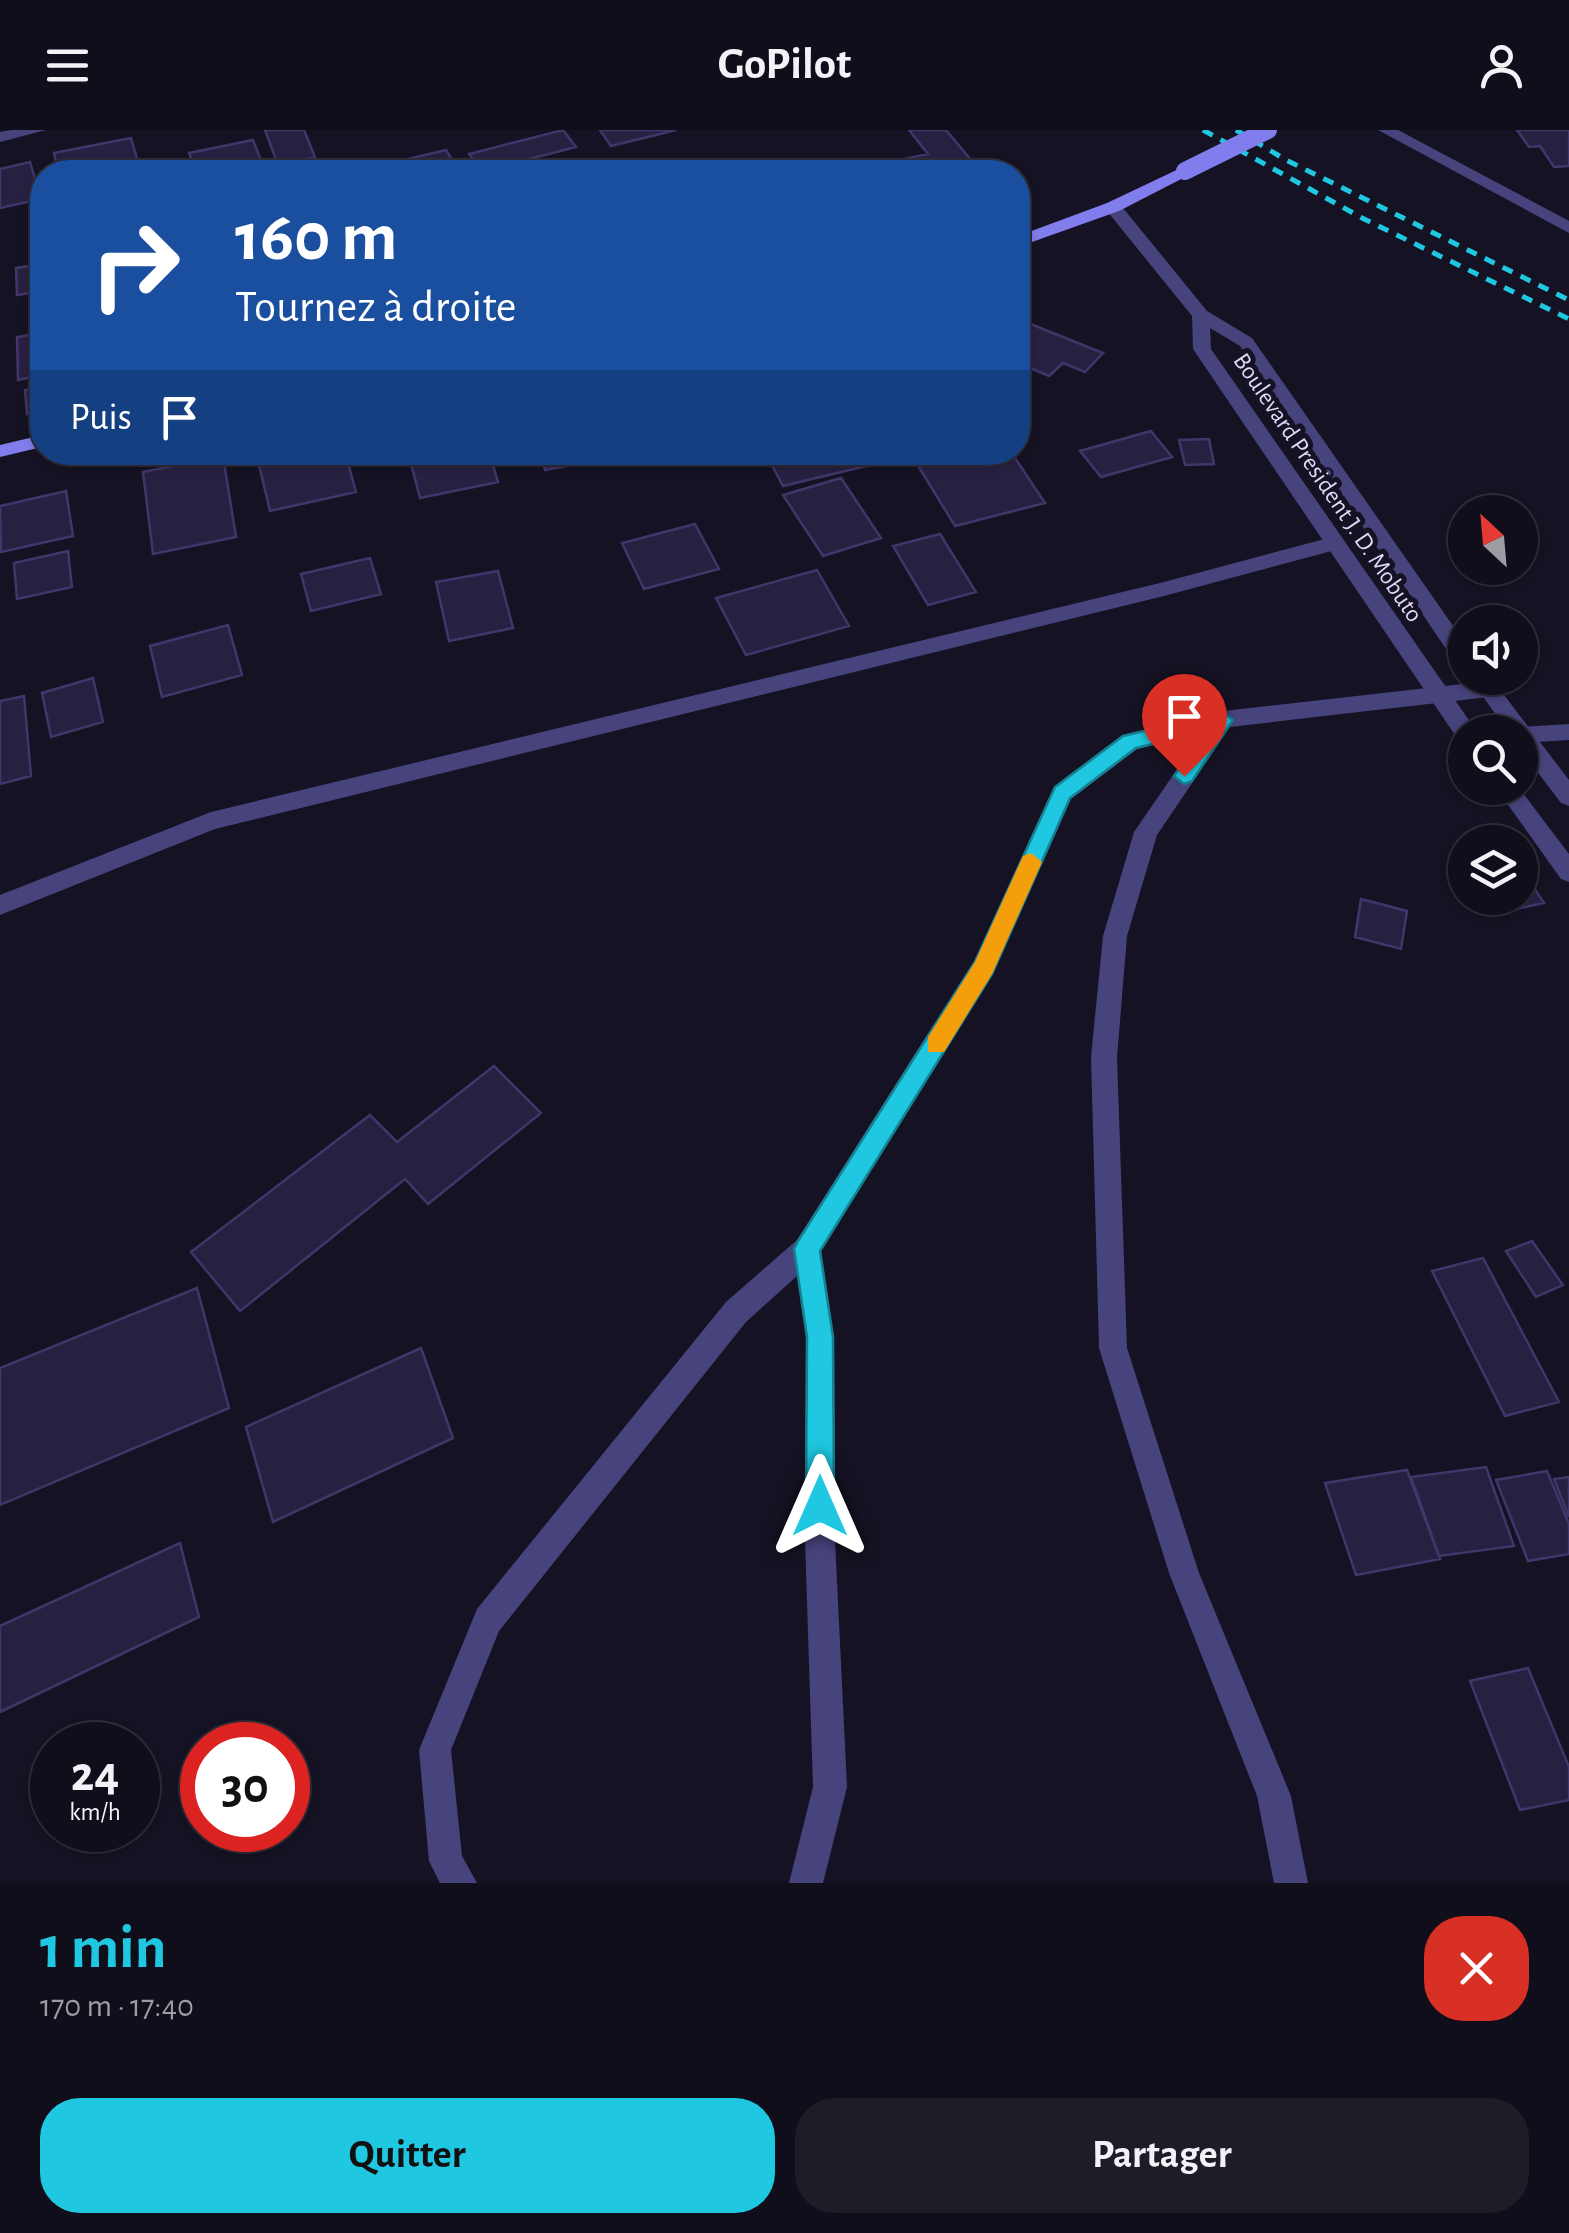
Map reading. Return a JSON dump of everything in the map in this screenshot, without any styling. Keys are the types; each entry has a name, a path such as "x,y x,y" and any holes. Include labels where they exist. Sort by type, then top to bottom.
{"main road":[{"path":"1030,238 1113,208 1268,130"},
{"path":"0,451 30,444"}],"street":[{"path":"0,137 38,130"},
{"path":"1386,130 1569,228"},
{"name":"Boulevard President J. D. Mobuto","path":"1113,208 1200,315 1246,342 1448,634"},
{"name":"Boulevard President J. D. Mobuto","path":"1200,315 1202,350 1452,715"},
{"path":"0,904 211,820 1164,590 1332,544"},
{"path":"460,1883 446,1861 435,1750 488,1620 736,1312 807,1249 984,967 1062,793 1130,742 1223,720 1448,691"},
{"path":"1223,720 1146,832 1115,936 1104,1057 1113,1348 1184,1574 1274,1796 1291,1883"},
{"path":"1538,733 1569,732"},
{"path":"1538,757 1569,797"},
{"path":"1519,805 1569,872"},
{"path":"806,1883 830,1788 820,1540 820,1337 807,1249"}],"building":[{"path":"265,130 304,130 315,157 276,160"},
{"path":"563,130 576,147 525,160 474,160 469,154"},
{"path":"600,130 676,130 611,146"},
{"path":"909,130 946,130 971,160 899,160 928,154"},
{"path":"1517,130 1569,130 1569,166 1554,167 1540,146 1529,147"},
{"path":"131,138 137,160 55,160 54,153"},
{"path":"253,140 261,160 192,160 189,153"},
{"path":"446,150 452,160 404,160"},
{"path":"30,162 30,201 0,208 0,169"},
{"path":"30,266 30,293 17,295 16,268"},
{"path":"1030,324 1103,353 1085,372 1063,363 1049,376 1030,368"},
{"path":"30,335 30,378 18,380 17,337"},
{"path":"30,389 27,414 25,390"},
{"path":"1151,431 1172,457 1101,477 1080,451"},
{"path":"1209,439 1214,464 1185,465 1179,440"},
{"path":"178,465 224,465 236,537 153,554 143,472"},
{"path":"259,465 349,465 356,492 270,511"},
{"path":"411,465 493,465 498,482 420,498"},
{"path":"544,465 572,465 545,470"},
{"path":"772,465 871,465 783,486"},
{"path":"918,465 1020,465 1045,503 955,526"},
{"path":"841,478 881,538 823,556 783,495"},
{"path":"66,491 73,536 1,552 0,506"},
{"path":"695,524 719,569 644,589 622,543"},
{"path":"940,534 976,592 928,605 893,546"},
{"path":"68,551 72,587 17,599 14,563"},
{"path":"370,558 381,594 311,611 301,574"},
{"path":"817,570 849,626 746,655 716,598"},
{"path":"498,571 513,628 449,641 436,582"},
{"path":"228,625 242,675 162,697 150,646"},
{"path":"93,678 103,722 51,737 42,693"},
{"path":"24,696 31,776 0,784 0,701"},
{"path":"1361,899 1407,911 1401,949 1355,937"},
{"path":"494,1066 541,1113 428,1204 405,1179 240,1311 191,1252 370,1115 397,1142"},
{"path":"1532,1241 1563,1285 1536,1297 1506,1251"},
{"path":"1483,1258 1559,1402 1505,1416 1432,1271"},
{"path":"197,1288 229,1408 0,1505 0,1368"},
{"path":"421,1348 453,1438 273,1522 246,1427"},
{"path":"1486,1467 1514,1546 1439,1556 1411,1477"},
{"path":"1407,1470 1440,1559 1356,1575 1325,1483"},
{"path":"1547,1471 1569,1524 1569,1554 1528,1561 1496,1480"},
{"path":"1569,1477 1569,1517 1554,1479"},
{"path":"180,1543 199,1617 0,1712 0,1626"},
{"path":"1528,1668 1569,1767 1569,1800 1520,1810 1470,1681"}],"railway":[{"path":"1203,130 1364,219 1569,319"},
{"path":"1236,130 1286,160 1569,300"}],"slow traffic":[{"path":"936,1044 984,967 1031,862"}],"route":[{"path":"820,1506 820,1337 807,1249 984,967 1062,793 1130,742 1223,720 1184,776"}]}
